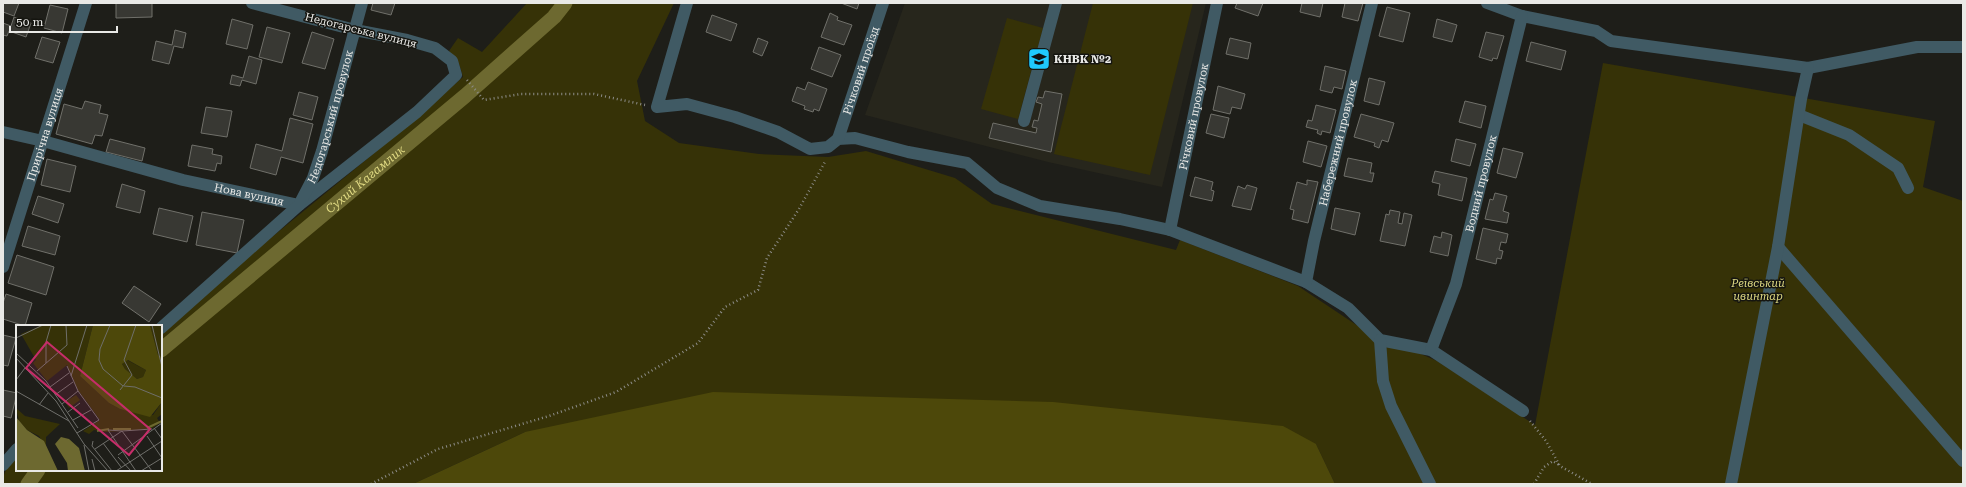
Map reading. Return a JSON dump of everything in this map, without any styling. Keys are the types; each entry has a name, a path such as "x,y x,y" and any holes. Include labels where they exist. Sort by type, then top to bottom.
{"street":[{"name":"Прирічна вулиця","path":"3,267 86,3"},
{"name":"Недогарська вулиця","path":"252,3 354,30 407,40 435,48 452,61 461,78"},
{"name":"Недогарський провулок","path":"299,205 313,178 322,151 362,3"},
{"path":"687,3 657,107 687,104 735,117 778,132 810,149 828,147 838,139 855,138 908,152 967,164 997,188 1040,206 1120,218 1170,230 1306,282 1348,308 1380,340 1431,350 1523,411"},
{"name":"Річковий проїзд","path":"838,139 883,3"},
{"path":"1024,121 1056,3"},
{"name":"Річковий провулок","path":"1170,230 1217,3"},
{"name":"Набережний провулок","path":"1306,282 1316,233 1372,3"},
{"path":"1487,3 1522,16 1596,31 1611,41 1808,68 1917,47 1963,47"},
{"name":"Водний провулок","path":"1431,350 1456,284 1522,16"},
{"path":"1731,484 1778,247 1808,68"},
{"name":"Нова вулиця","path":"3,132 43,141 183,180 299,205 461,78"},
{"path":"1799,115 1849,135 1898,168 1908,188"},
{"path":"162,327 299,205"},
{"path":"1778,247 1963,461"},
{"path":"1380,340 1383,381 1391,406 1430,484"},
{"path":"3,465 16,450"}],"path":[{"path":"461,78 484,100 521,94 594,94 657,107"},
{"path":"371,484 438,449 549,416 616,392 698,343 725,307 758,290 767,258 799,209 828,158"},
{"path":"1523,411 1546,442 1560,466"},
{"path":"1534,484 1544,467 1553,461 1592,484"}],"shaded area":[{"name":"КНВК №2","path":"905,3 1206,3 1162,187 1048,162 865,115"},
{"path":"713,392 1053,402 1283,426 1316,444 1335,484 413,484 525,432"}],"green space":[{"name":"Реївський цвинтар","path":"527,3 674,3 637,81 645,121 679,143 759,154 828,157 866,151 955,178 992,204 1176,250 1180,240 1298,286 1361,328 1437,361 1535,425 1603,63 1935,121 1923,187 1963,201 1963,484 1335,484 1316,444 525,432 413,484 3,484 7,469 16,458 16,471 162,471 162,334 239,264 372,155 463,77 459,64 449,51 458,38 482,52"},
{"path":"1093,3 1193,3 1150,175 1054,154"},
{"path":"1007,18 1043,28 1018,119 981,109"}],"building":[{"path":"3,3 19,3 14,16 3,12"},
{"path":"116,3 152,3 152,17 116,18"},
{"path":"373,3 395,3 391,15 371,10"},
{"path":"841,3 859,3 857,9"},
{"path":"1237,3 1263,3 1258,16 1235,8"},
{"path":"1302,3 1323,3 1320,17 1300,12"},
{"path":"1345,3 1363,3 1358,21 1342,17"},
{"path":"50,5 68,9 62,33 44,28"},
{"path":"1387,7 1410,13 1403,42 1379,36"},
{"path":"830,13 838,17 837,20 852,25 844,45 821,37"},
{"path":"712,15 737,24 731,41 706,32"},
{"path":"14,17 31,23 26,37 9,31 7,36 3,35 3,23 11,26"},
{"path":"232,19 253,25 247,49 226,44"},
{"path":"1437,19 1457,25 1452,42 1433,37"},
{"path":"267,27 290,33 282,63 259,57"},
{"path":"175,30 186,33 183,48 174,46 169,64 152,60 156,41 172,45"},
{"path":"312,32 334,39 325,69 302,63"},
{"path":"1486,32 1504,36 1497,59 1493,58 1492,61 1479,57"},
{"path":"42,37 60,42 53,63 35,58"},
{"path":"758,38 768,42 762,56 753,52"},
{"path":"1230,38 1251,43 1248,59 1226,54"},
{"path":"1531,42 1566,51 1561,70 1526,61"},
{"path":"819,47 841,55 832,77 811,69"},
{"path":"249,56 262,60 256,84 242,80 240,86 230,84 232,75 243,78"},
{"path":"1325,66 1346,71 1342,89 1334,87 1332,93 1320,90"},
{"path":"1369,78 1385,82 1379,105 1364,101"},
{"path":"808,82 827,89 819,111 814,109 813,112 804,109 805,106 792,101 797,87 805,90"},
{"path":"1218,86 1245,94 1241,109 1232,107 1230,114 1213,110"},
{"path":"1045,91 1062,94 1051,152 989,138 993,123 1036,133 1037,128 1032,127 1034,120 1038,121 1042,104 1036,102 1038,97 1043,98"},
{"path":"299,92 318,97 312,120 293,115"},
{"path":"85,101 101,105 99,113 108,115 102,136 95,135 92,144 56,134 64,104 82,109"},
{"path":"1465,101 1486,106 1481,128 1459,122"},
{"path":"1316,105 1336,110 1330,133 1322,131 1321,135 1317,133 1318,130 1306,127 1308,120 1312,121"},
{"path":"206,107 232,111 227,137 201,133"},
{"path":"1211,114 1229,118 1224,138 1206,133"},
{"path":"1361,114 1394,123 1388,142 1382,140 1379,148 1374,146 1375,143 1354,137"},
{"path":"290,118 313,124 303,163 281,157 276,175 250,168 256,144 282,151"},
{"path":"110,139 145,148 142,161 106,152"},
{"path":"1456,139 1476,144 1470,166 1451,161"},
{"path":"1308,141 1327,146 1321,167 1303,162"},
{"path":"192,145 213,149 212,154 222,156 221,164 217,163 215,171 188,166"},
{"path":"1503,148 1523,153 1516,178 1497,173"},
{"path":"1348,158 1372,163 1370,173 1374,173 1372,182 1344,176"},
{"path":"47,159 76,166 70,192 41,185"},
{"path":"1435,171 1467,178 1462,201 1438,195 1440,184 1432,182"},
{"path":"1195,177 1213,182 1211,190 1214,191 1212,201 1190,196"},
{"path":"1307,180 1318,182 1308,223 1292,219 1294,210 1290,209 1297,182 1307,185"},
{"path":"122,184 145,191 140,213 116,207"},
{"path":"1247,185 1257,188 1251,210 1232,206 1238,186 1245,189"},
{"path":"1495,193 1507,196 1503,211 1509,213 1507,223 1485,219 1490,199 1493,200"},
{"path":"38,196 64,204 58,223 32,214"},
{"path":"159,208 193,216 187,242 153,234"},
{"path":"1335,208 1360,213 1355,235 1331,229"},
{"path":"1390,210 1400,212 1398,223 1402,224 1404,213 1412,215 1405,246 1380,241 1386,214 1389,215"},
{"path":"202,212 244,220 237,253 196,245"},
{"path":"28,226 60,236 55,255 22,246"},
{"path":"1483,228 1508,234 1506,243 1501,242 1499,250 1503,251 1501,259 1497,258 1496,264 1476,259"},
{"path":"1442,232 1452,235 1448,256 1430,252 1434,236 1441,238"},
{"path":"17,255 54,267 46,295 8,283"},
{"path":"134,286 161,304 149,322 122,303"},
{"path":"6,294 32,303 25,325 3,319 3,303"},
{"path":"3,335 16,338 8,366 3,365"},
{"path":"3,390 16,393 11,418 3,416"}],"waterway":[{"name":"Сухий Кагамлик","path":"162,349 465,96 554,17 565,3"},
{"name":"Сухий Кагамлик","path":"28,484 37,471"}],"place":[{"name":"КНВК №2","path":"1039,59"}]}
